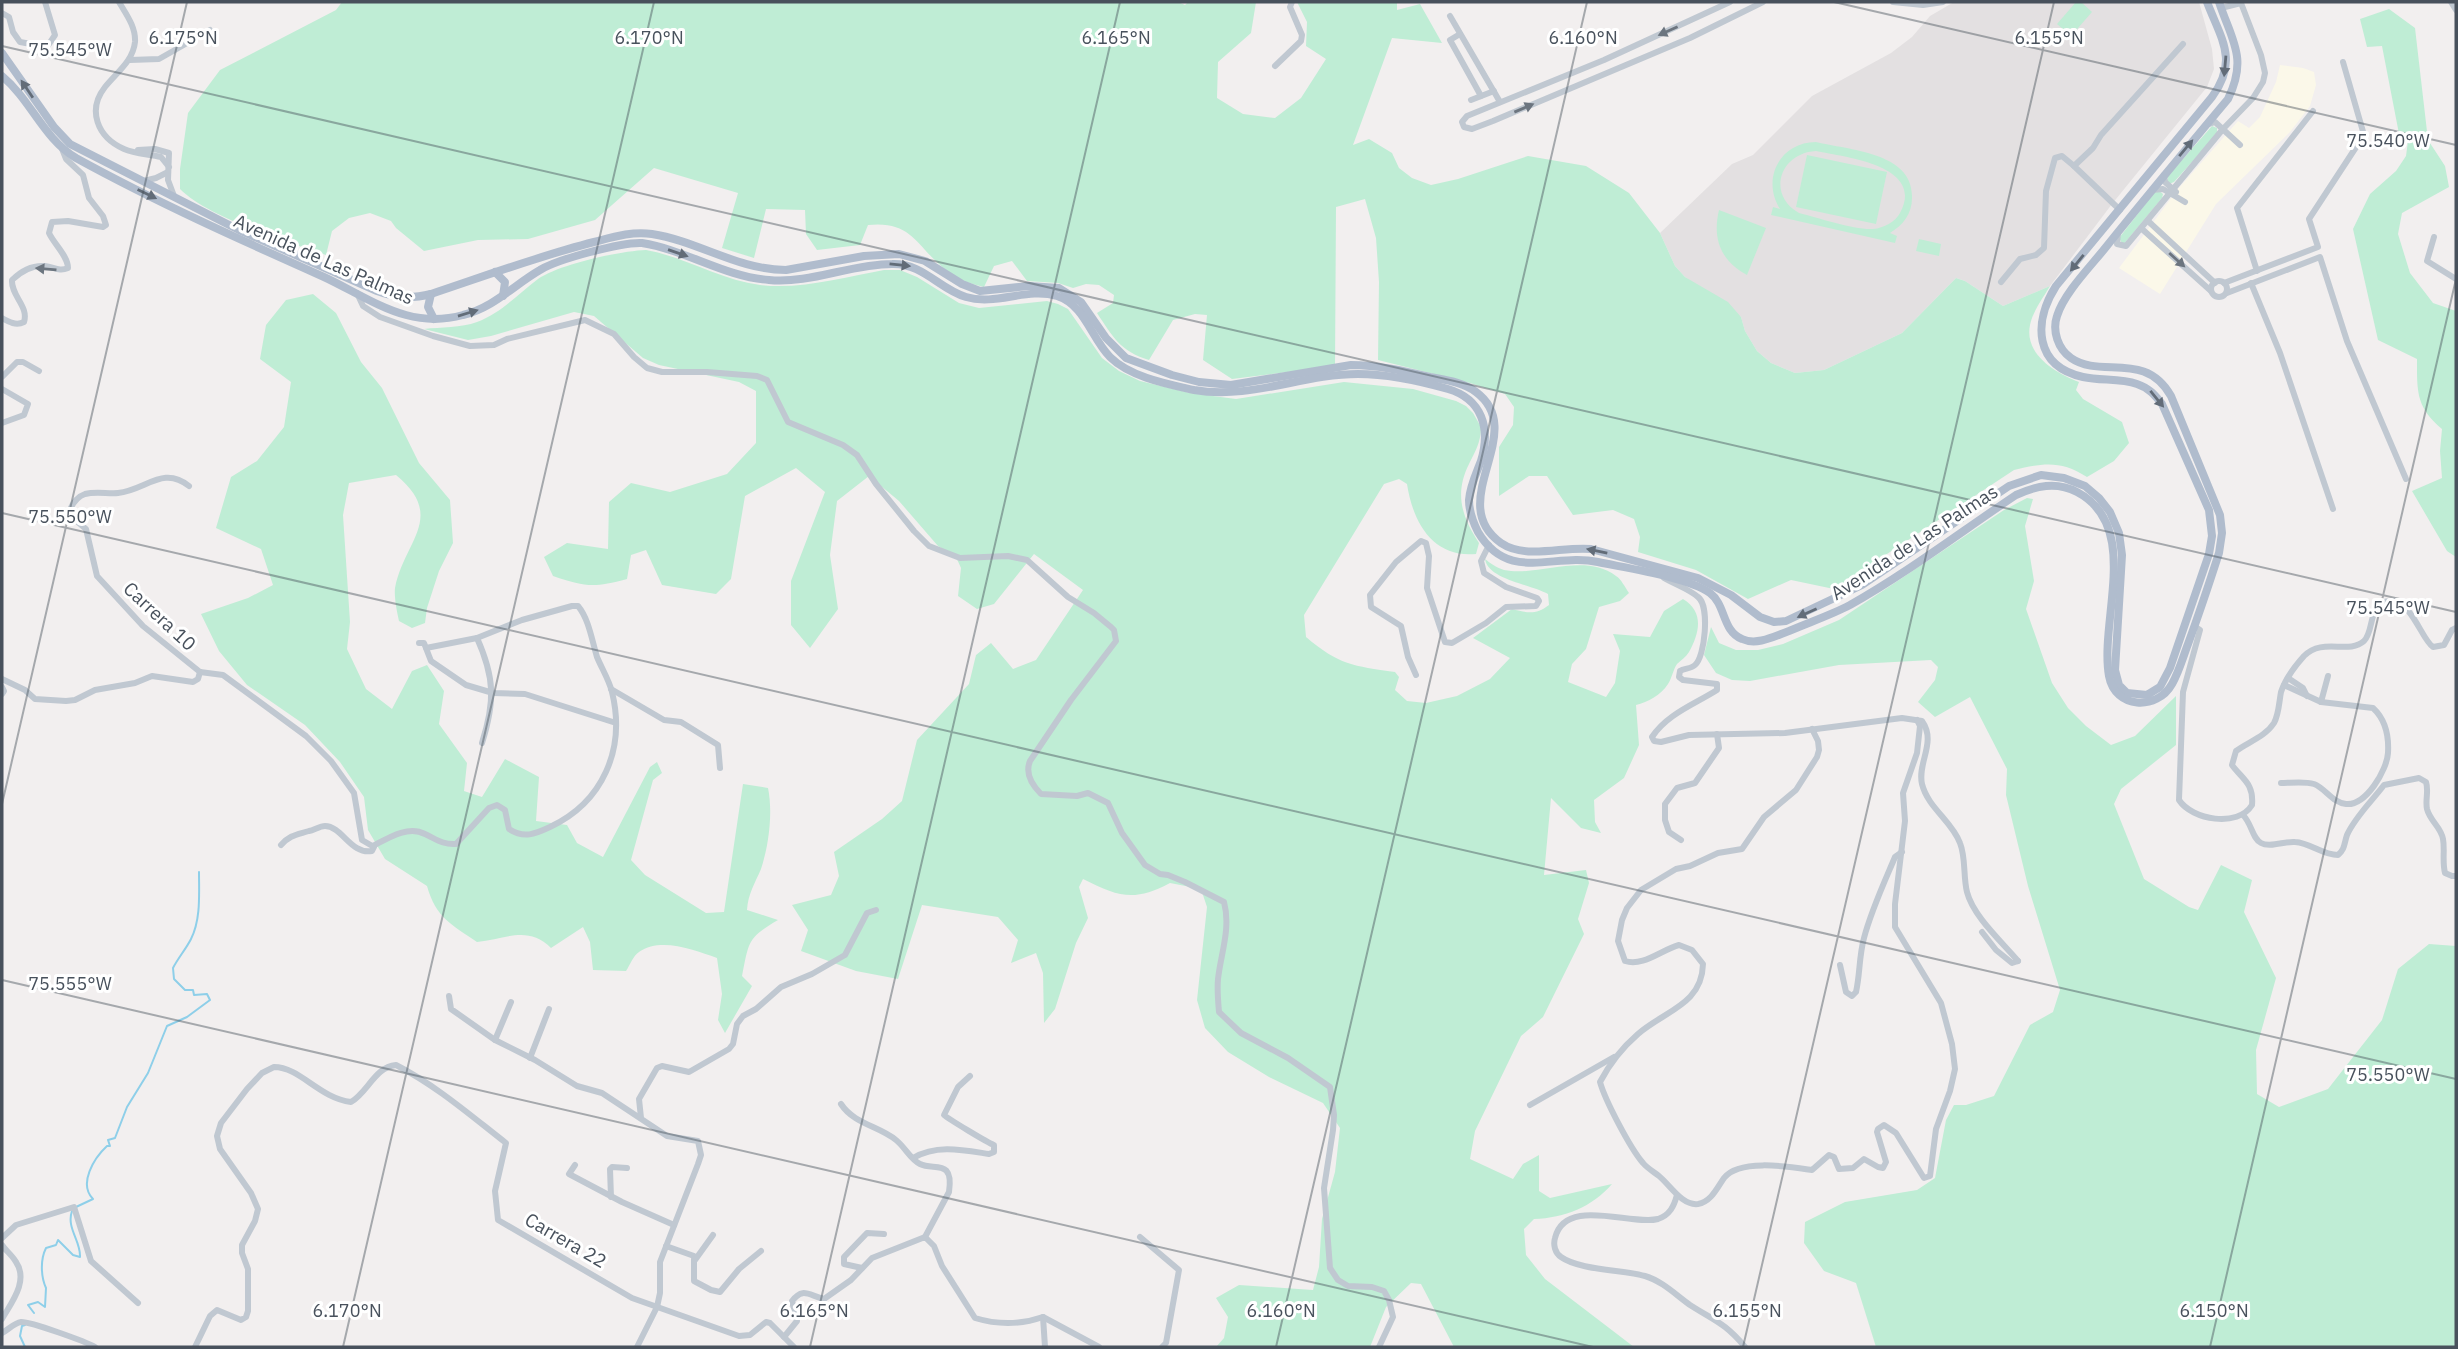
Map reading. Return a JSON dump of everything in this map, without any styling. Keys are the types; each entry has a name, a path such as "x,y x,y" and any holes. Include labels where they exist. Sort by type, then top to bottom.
{"main road":[{"name":"Avenida de Las Palmas","path":"2,54 70,144 239,230 377,291 401,298 431,294 547,254 638,232 664,236 744,264 774,270 878,254 907,255 936,267 962,285 980,291 1039,286 1066,291 1081,302 1106,338 1126,358 1187,380 1231,385 1368,365 1457,383 1478,393 1493,419 1493,447 1479,499 1486,526 1501,542 1528,551 1591,549 1642,561 1706,581 1766,620 1786,621 1843,596 2009,486 2030,477 2053,475 2075,481 2093,492 2110,512 2119,533 2122,555 2115,670 2119,685 2127,693 2139,696 2147,695 2160,687 2170,668 2209,554 2213,536 2212,520 2205,498 2162,404 2154,393 2131,382 2091,379 2065,371 2048,356 2041,333 2042,314 2049,298 2212,97 2225,76 2226,53 2207,2"},
{"name":"Avenida de Las Palmas","path":"1765,640 1849,606 2016,495 2042,486 2068,488 2083,496 2101,512 2109,528 2113,563 2109,673 2115,691 2129,701 2144,704 2156,700 2167,691 2176,675 2219,553 2222,527 2216,505 2170,393 2158,380 2144,371 2083,363 2071,358 2061,347 2055,333 2056,320 2061,307 2120,229 2228,99 2238,72 2238,51 2220,5"},
{"name":"Avenida de Las Palmas","path":"2,76 62,149 96,169 251,245 357,292 397,313 434,319 469,314 487,307 551,265 637,243 652,245 741,274 772,281 898,264 923,271 971,299 1035,293 1061,298 1076,307 1107,353 1120,365 1137,374 1189,389 1235,393 1358,374 1401,379 1450,390 1467,396 1476,405 1486,426 1484,450 1471,489 1469,505 1477,529 1489,545"},
{"path":"495,272 505,282 503,296"},
{"path":"431,294 428,307 434,319"},
{"path":"1489,545 1508,559 1527,564 1582,559 1696,586 1709,592 1719,603 1729,628 1737,637 1754,642 1765,640 1768,630 1766,620"},
{"path":"1725,619 1731,608 1743,604"}],"street":[{"path":"2,13 9,16 13,32 20,41 42,46 49,44 55,35 45,2"},
{"path":"119,2 134,29 134,46 130,60 100,94 94,114 104,134 118,145 133,152 144,149 167,151 170,156 168,170 174,196"},
{"path":"1275,66 1301,41 1290,8 1292,2"},
{"path":"1730,2 1604,60 1467,116 1462,122 1464,127 1472,130 1690,38 1763,2"},
{"path":"1894,2 1923,5 1943,2"},
{"path":"2120,229 2116,241 2123,247 2142,229 2223,129 2253,98 2263,82 2265,73 2261,55 2241,2 2220,5"},
{"path":"2451,2 2456,10"},
{"path":"1450,16 1500,102"},
{"path":"130,60 159,59 210,30"},
{"path":"1460,34 1450,40 1481,96"},
{"path":"2074,166 2093,148 2101,135 2183,44"},
{"path":"2,48 2,54"},
{"path":"2148,221 2215,282 2224,283 2318,247 2309,219 2364,135 2343,62"},
{"path":"1471,100 1494,91"},
{"path":"2257,271 2237,208 2313,111"},
{"path":"2205,126 2215,122 2239,145"},
{"path":"2,318 12,323 20,324 24,321 24,309 12,286 12,280 22,271 45,266 62,271 68,268 68,260 49,233 52,222 68,221 103,228 106,223 89,198 83,175 66,159 62,149"},
{"path":"2001,282 2020,259 2036,255 2044,248 2046,191 2055,158 2062,156 2120,210"},
{"path":"144,181 156,178 168,170"},
{"path":"2164,175 2172,192"},
{"path":"2152,190 2159,188 2172,192 2186,201"},
{"path":"2142,229 2218,297 2320,257 2347,341 2406,479"},
{"path":"2434,237 2427,261 2456,279"},
{"path":"2211,291 2215,282"},
{"path":"2224,283 2227,293"},
{"path":"2251,283 2280,353 2333,509"},
{"path":"357,292 363,306 380,317 470,346 494,345 506,339 584,320 614,334 647,368 662,372 744,375 767,380 788,422 843,445 857,455 876,484 929,546 960,558 1008,556 1027,560 1068,597 1094,613 1114,631 1116,641 1070,699 1030,761 1027,768 1030,779 1041,794 1077,796 1088,793 1108,803 1122,833 1145,866 1194,886 1224,902 1227,913 1218,980 1219,1012 1241,1033 1288,1058 1330,1087 1334,1130 1324,1188 1330,1268 1338,1280 1348,1286 1372,1287 1384,1292 1389,1300 1393,1317 1379,1347"},
{"path":"2,377 16,362 23,362 39,372"},
{"path":"2,389 28,404 24,415 2,423"},
{"name":"Carrera 10","path":"2,679 25,690 35,699 66,701 75,700 95,690 135,683 152,676 193,682 198,679 200,672 143,626 97,576 86,529 68,514 72,505 86,494 120,493 167,476 180,478 190,486"},
{"path":"1416,675 1408,657 1401,625 1373,609 1369,603 1370,595 1396,562 1421,541 1426,543 1429,556 1428,591 1445,642 1452,643 1468,631 1486,623 1506,607 1536,606 1539,601 1537,598 1506,587 1484,573 1481,561 1489,545"},
{"path":"1661,576 1698,596 1705,610 1706,622 1699,660 1694,667 1680,671 1679,677 1683,680 1717,684 1717,691 1680,711 1656,732 1652,739 1661,742 1689,735 1785,733 1902,718 1922,721 1927,732 1927,754 1921,774 1922,784 1935,809 1960,841 1966,888 1973,906 2018,961 2016,963 1996,950 1982,932"},
{"path":"2194,626 2200,630 2183,692 2179,800 2183,807 2222,819 2243,815 2252,805 2253,798 2245,778 2232,765 2232,758 2236,751 2268,730 2275,721 2284,685 2304,656 2323,646 2354,646 2363,642 2368,636 2374,612 2388,601 2403,606 2433,647 2444,645 2452,630 2456,628"},
{"path":"281,845 289,835 324,825 360,850 372,851 373,846 411,830 423,832 444,844 456,844 489,808 497,805 504,808 509,829 521,835 533,835 567,819 581,808 602,780 610,761 616,723 611,690 578,606 522,620 477,638 426,648"},
{"path":"477,638 485,655 493,693 490,717 482,743"},
{"path":"419,643 424,643 431,661 466,685 493,693 525,694 616,723"},
{"path":"200,672 223,675 306,736 348,782 354,793 362,840 373,846"},
{"path":"2321,702 2328,676"},
{"path":"2288,678 2303,688 2307,696"},
{"path":"2281,783 2314,784 2339,802 2351,804 2372,788 2386,767 2388,740 2383,720 2373,708 2321,702 2284,685"},
{"path":"2,687 2,694"},
{"path":"611,690 664,720 681,722 718,745 720,768"},
{"path":"1812,729 1819,750 1796,790 1764,817 1742,849 1718,853 1663,875 1641,890 1627,908 1618,941 1625,961 1632,963 1668,949 1684,946 1692,950 1703,964 1701,982 1687,1000 1641,1031 1617,1056 1600,1082 1639,1157 1687,1202 1700,1204 1715,1193 1724,1177 1758,1165 1812,1170 1829,1155 1834,1157 1836,1167 1841,1170 1853,1168 1864,1159 1883,1168 1886,1162 1877,1132 1884,1125 1896,1133 1924,1178 1930,1176 1936,1129 1953,1082 1954,1055 1941,1003 1895,927 1895,904 1905,821 1903,793 1917,754 1920,726 1917,720"},
{"path":"1681,840 1669,832 1665,820 1665,804 1677,788 1695,783 1718,748 1717,734"},
{"path":"2243,815 2252,825 2259,842 2267,845 2304,843 2319,852 2338,855 2344,850 2347,836 2384,785 2419,778 2426,782 2426,807 2443,839 2445,873 2456,876"},
{"path":"1840,965 1846,992 1852,996 1856,992 1868,926 1895,857 1902,852"},
{"path":"641,1118 639,1099 657,1068 662,1066 689,1072 729,1049 733,1044 737,1024 743,1016 781,988 845,955 867,913 876,910"},
{"path":"449,996 451,1009 495,1040 578,1086 602,1093 667,1136 698,1141 701,1155 660,1262 657,1307 637,1347"},
{"path":"495,1040 511,1002"},
{"path":"530,1058 549,1009"},
{"path":"1531,1105 1617,1056"},
{"name":"Carrera 22","path":"195,1347 210,1316 216,1310 242,1321 248,1311 248,1269 242,1245 255,1221 258,1209 251,1193 220,1149 217,1136 221,1123 262,1073 280,1067 294,1073 326,1095 351,1102 382,1069 396,1065 420,1077 458,1103 506,1143 495,1191 498,1220 632,1298 739,1336 750,1335 766,1322 784,1337"},
{"path":"913,1158 939,1149 989,1154 994,1152 994,1145 963,1126 947,1120 944,1115 958,1087 970,1076"},
{"path":"794,1347 784,1337 797,1321 792,1301 798,1293 805,1292 824,1299 878,1255 925,1237 949,1192 950,1185 942,1167 922,1165 897,1141 853,1117 841,1104"},
{"path":"575,1166 569,1174 611,1197 674,1225"},
{"path":"611,1197 610,1169 627,1168"},
{"path":"1677,1195 1669,1213 1657,1219 1593,1215 1572,1218 1562,1226 1557,1235 1555,1248 1558,1255 1566,1260 1599,1269 1647,1276 1725,1325 1745,1347"},
{"path":"2,1238 16,1225 74,1207 91,1261 138,1303"},
{"path":"862,1268 844,1264 844,1257 867,1233 884,1234"},
{"path":"695,1260 713,1234"},
{"path":"925,1237 934,1246 946,1273 975,1318 995,1325 1030,1322 1043,1317 1100,1347"},
{"path":"1140,1237 1179,1270 1166,1343 1162,1347"},
{"path":"2,1244 18,1264 20,1280 15,1298 2,1319"},
{"path":"666,1246 693,1254 694,1282 720,1292 739,1269 761,1251"},
{"path":"1043,1317 1046,1327 1045,1347"},
{"path":"2,1333 26,1322 38,1328 78,1338 95,1347"}],"shaded area":[{"path":"1954,2 2199,2 2212,49 2214,69 2207,87 2112,204 2050,286 2003,306 1956,278 1902,333 1824,370 1795,373 1771,363 1757,351 1745,331 1741,317 1685,277 1675,266 1660,233 1732,164 1753,155 1812,96 1891,53 1912,37 1930,16"},
{"path":"2280,65 2314,72 2316,85 2310,106 2290,132 2216,204 2160,294 2119,268 2178,189 2238,121 2249,128 2260,117 2276,82"}],"green space":[{"path":"342,2 1178,2 1185,5 1188,2 1256,2 1251,33 1218,62 1217,98 1243,114 1275,118 1301,98 1326,59 1306,46 1307,22 1297,2 1397,2 1397,10 1420,4 1442,43 1392,38 1353,145 1369,139 1392,153 1399,168 1412,178 1431,185 1528,156 1586,166 1629,193 1660,233 1675,266 1685,277 1728,302 1741,317 1745,331 1757,351 1771,363 1795,373 1824,370 1902,333 1956,278 2003,306 2050,286 2031,320 2029,336 2032,345 2037,354 2052,368 2079,382 2076,390 2083,399 2122,422 2129,443 2114,461 2087,477 2069,468 2052,464 2014,470 1834,589 1791,580 1748,599 1696,570 1638,552 1640,537 1634,519 1613,510 1573,515 1547,476 1529,476 1499,496 1499,447 1513,425 1514,407 1505,394 1378,360 1379,282 1376,238 1365,199 1336,207 1335,366 1232,379 1203,360 1207,315 1195,314 1173,320 1149,360 1124,348 1097,313 1113,303 1114,295 1099,285 1086,284 1073,288 1058,283 1027,281 1012,261 994,266 984,287 974,285 953,275 914,238 896,227 868,225 860,245 817,250 806,234 805,210 766,209 754,258 722,248 738,193 654,168 595,220 528,239 478,240 424,251 391,221 370,213 349,218 332,231 326,255 249,228 209,210 180,189 180,169 188,113 220,70 336,10"},
{"path":"2076,2 2081,2 2092,12 2071,36 2057,24"},
{"path":"2389,9 2415,28 2428,140 2445,166 2449,187 2402,213 2398,234 2410,273 2433,303 2456,311 2456,557 2447,551 2412,491 2442,478 2442,429 2427,413 2420,398 2417,359 2378,340 2353,229 2370,194 2396,171 2406,156 2408,141 2400,139 2382,46 2367,47 2360,19"},
{"path":"2212,126 2217,128 2217,134 2174,182 2169,184 2168,176"},
{"path":"1816,142 1861,151 1891,162 1902,171 1910,183 1912,204 1906,218 1890,233 1897,236 1895,243 1771,215 1773,207 1780,209 1773,186 1777,164 1793,148","holes":["1816,151 1862,161 1892,174 1902,184 1905,197 1900,213 1889,224 1865,229 1799,213 1783,196 1780,186 1782,176 1786,166 1794,159 1804,153"]},
{"path":"1807,155 1887,172 1876,224 1796,207"},
{"path":"2159,191 2163,194 2162,198 2123,245 2119,238 2154,193"},
{"path":"1719,210 1766,228 1747,275 1731,263 1721,248 1717,230"},
{"path":"1919,239 1941,244 1939,256 1916,251"},
{"path":"646,250 760,285 791,286 884,270 900,270 917,277 959,303 979,308 1047,301 1068,309 1102,358 1119,371 1140,381 1190,393 1236,399 1344,382 1413,389 1466,406 1481,427 1477,447 1464,475 1461,495 1464,514 1479,543 1476,554 1461,554 1437,544 1420,524 1414,512 1407,484 1399,479 1384,484 1304,615 1306,637 1347,663 1395,672 1399,677 1395,690 1407,701 1426,703 1457,696 1490,679 1510,658 1473,638 1512,609 1531,612 1549,605 1548,594 1502,577 1488,566 1485,559 1501,569 1518,571 1590,566 1603,569 1620,579 1629,593 1620,601 1599,607 1586,649 1572,664 1568,682 1606,697 1615,683 1620,651 1613,634 1650,637 1664,611 1683,599 1690,604 1698,623 1693,645 1677,664 1662,692 1636,705 1639,745 1624,778 1594,800 1595,822 1601,833 1581,828 1551,798 1544,875 1586,870 1589,883 1578,919 1584,934 1543,1017 1521,1036 1475,1131 1470,1159 1513,1179 1523,1164 1539,1155 1539,1191 1550,1198 1612,1184 1596,1199 1577,1210 1534,1219 1524,1229 1526,1255 1545,1279 1634,1347 1454,1347 1421,1284 1411,1283 1386,1307 1370,1347 1216,1347 1224,1338 1228,1317 1216,1298 1239,1285 1313,1290 1319,1267 1322,1219 1335,1172 1340,1128 1323,1103 1269,1077 1228,1052 1205,1028 1197,1000 1207,907 1201,889 1170,883 1146,893 1126,895 1083,879 1079,887 1088,918 1076,943 1055,1009 1044,1023 1043,973 1036,953 1011,963 1018,940 998,917 922,905 898,979 856,971 801,951 808,930 792,905 831,895 839,876 834,852 882,819 902,801 917,740 969,684 976,655 991,643 1013,669 1036,660 1083,590 1034,554 994,604 977,609 958,596 961,568 956,557 938,546 899,501 869,476 837,501 830,555 838,609 810,648 791,625 791,581 825,492 796,468 745,496 731,579 716,594 662,585 646,550 631,555 627,579 590,585 553,576 544,557 567,543 608,549 609,502 631,483 670,492 727,474 756,443 756,391 739,382 659,365 643,358 594,316 574,312 468,340 424,329 464,325 486,318 538,279 560,268 606,256"},
{"path":"313,294 336,313 361,362 382,388 419,463 450,500 453,543 439,571 425,623 412,628 399,621 395,588 418,530 419,504 411,490 396,475 349,483 343,515 350,622 347,649 366,689 392,709 412,671 427,665 444,691 439,724 467,763 464,791 482,797 505,759 539,777 536,821 567,825 577,843 603,857 650,767 657,762 662,773 653,780 631,860 645,875 706,913 724,912 743,784 768,788 768,839 764,860 750,894 747,910 778,920 751,942 742,976 752,986 725,1033 718,1020 722,994 717,958 678,946 657,945 637,954 626,971 593,970 590,942 583,927 551,948 534,937 525,935 477,942 452,925 435,906 427,886 385,859 368,830 364,797 340,762 305,725 247,685 219,651 201,614 248,598 273,585 261,549 216,528 231,477 257,461 284,427 291,382 260,359 266,325 286,300"},
{"path":"2027,498 2033,499 2025,526 2034,581 2026,609 2052,683 2068,708 2111,745 2135,736 2176,696 2176,745 2121,789 2114,804 2144,879 2198,910 2221,865 2252,880 2244,912 2276,978 2256,1050 2257,1094 2279,1107 2328,1089 2382,1020 2398,969 2429,944 2456,946 2456,1347 1876,1347 1856,1283 1824,1271 1804,1243 1805,1222 1845,1202 1917,1190 1935,1178 1946,1120 1954,1105 1966,1105 1994,1096 2030,1025 2053,1012 2060,990 2028,886 2006,795 2007,769 1970,697 1935,717 1918,702 1935,680 1938,667 1931,660 1839,665 1750,681 1732,680 1716,673 1704,655 1711,627 1719,643 1736,650 1758,650 1783,644 1839,620 2004,510"}],"waterway":[{"path":"76,1207 93,1199 87,1186 90,1171 102,1151 110,1146 108,1140 115,1138 127,1107 148,1073 167,1026 187,1017 210,1000 207,994 194,995 193,990 185,990 174,979 173,968 191,939 196,923 199,872"},
{"path":"34,1313 28,1305 38,1302 45,1307 46,1288 42,1268 46,1248 56,1245 58,1240 73,1255 80,1257 72,1229 72,1211"},
{"path":"25,1325 22,1326 20,1336 25,1347"}]}
